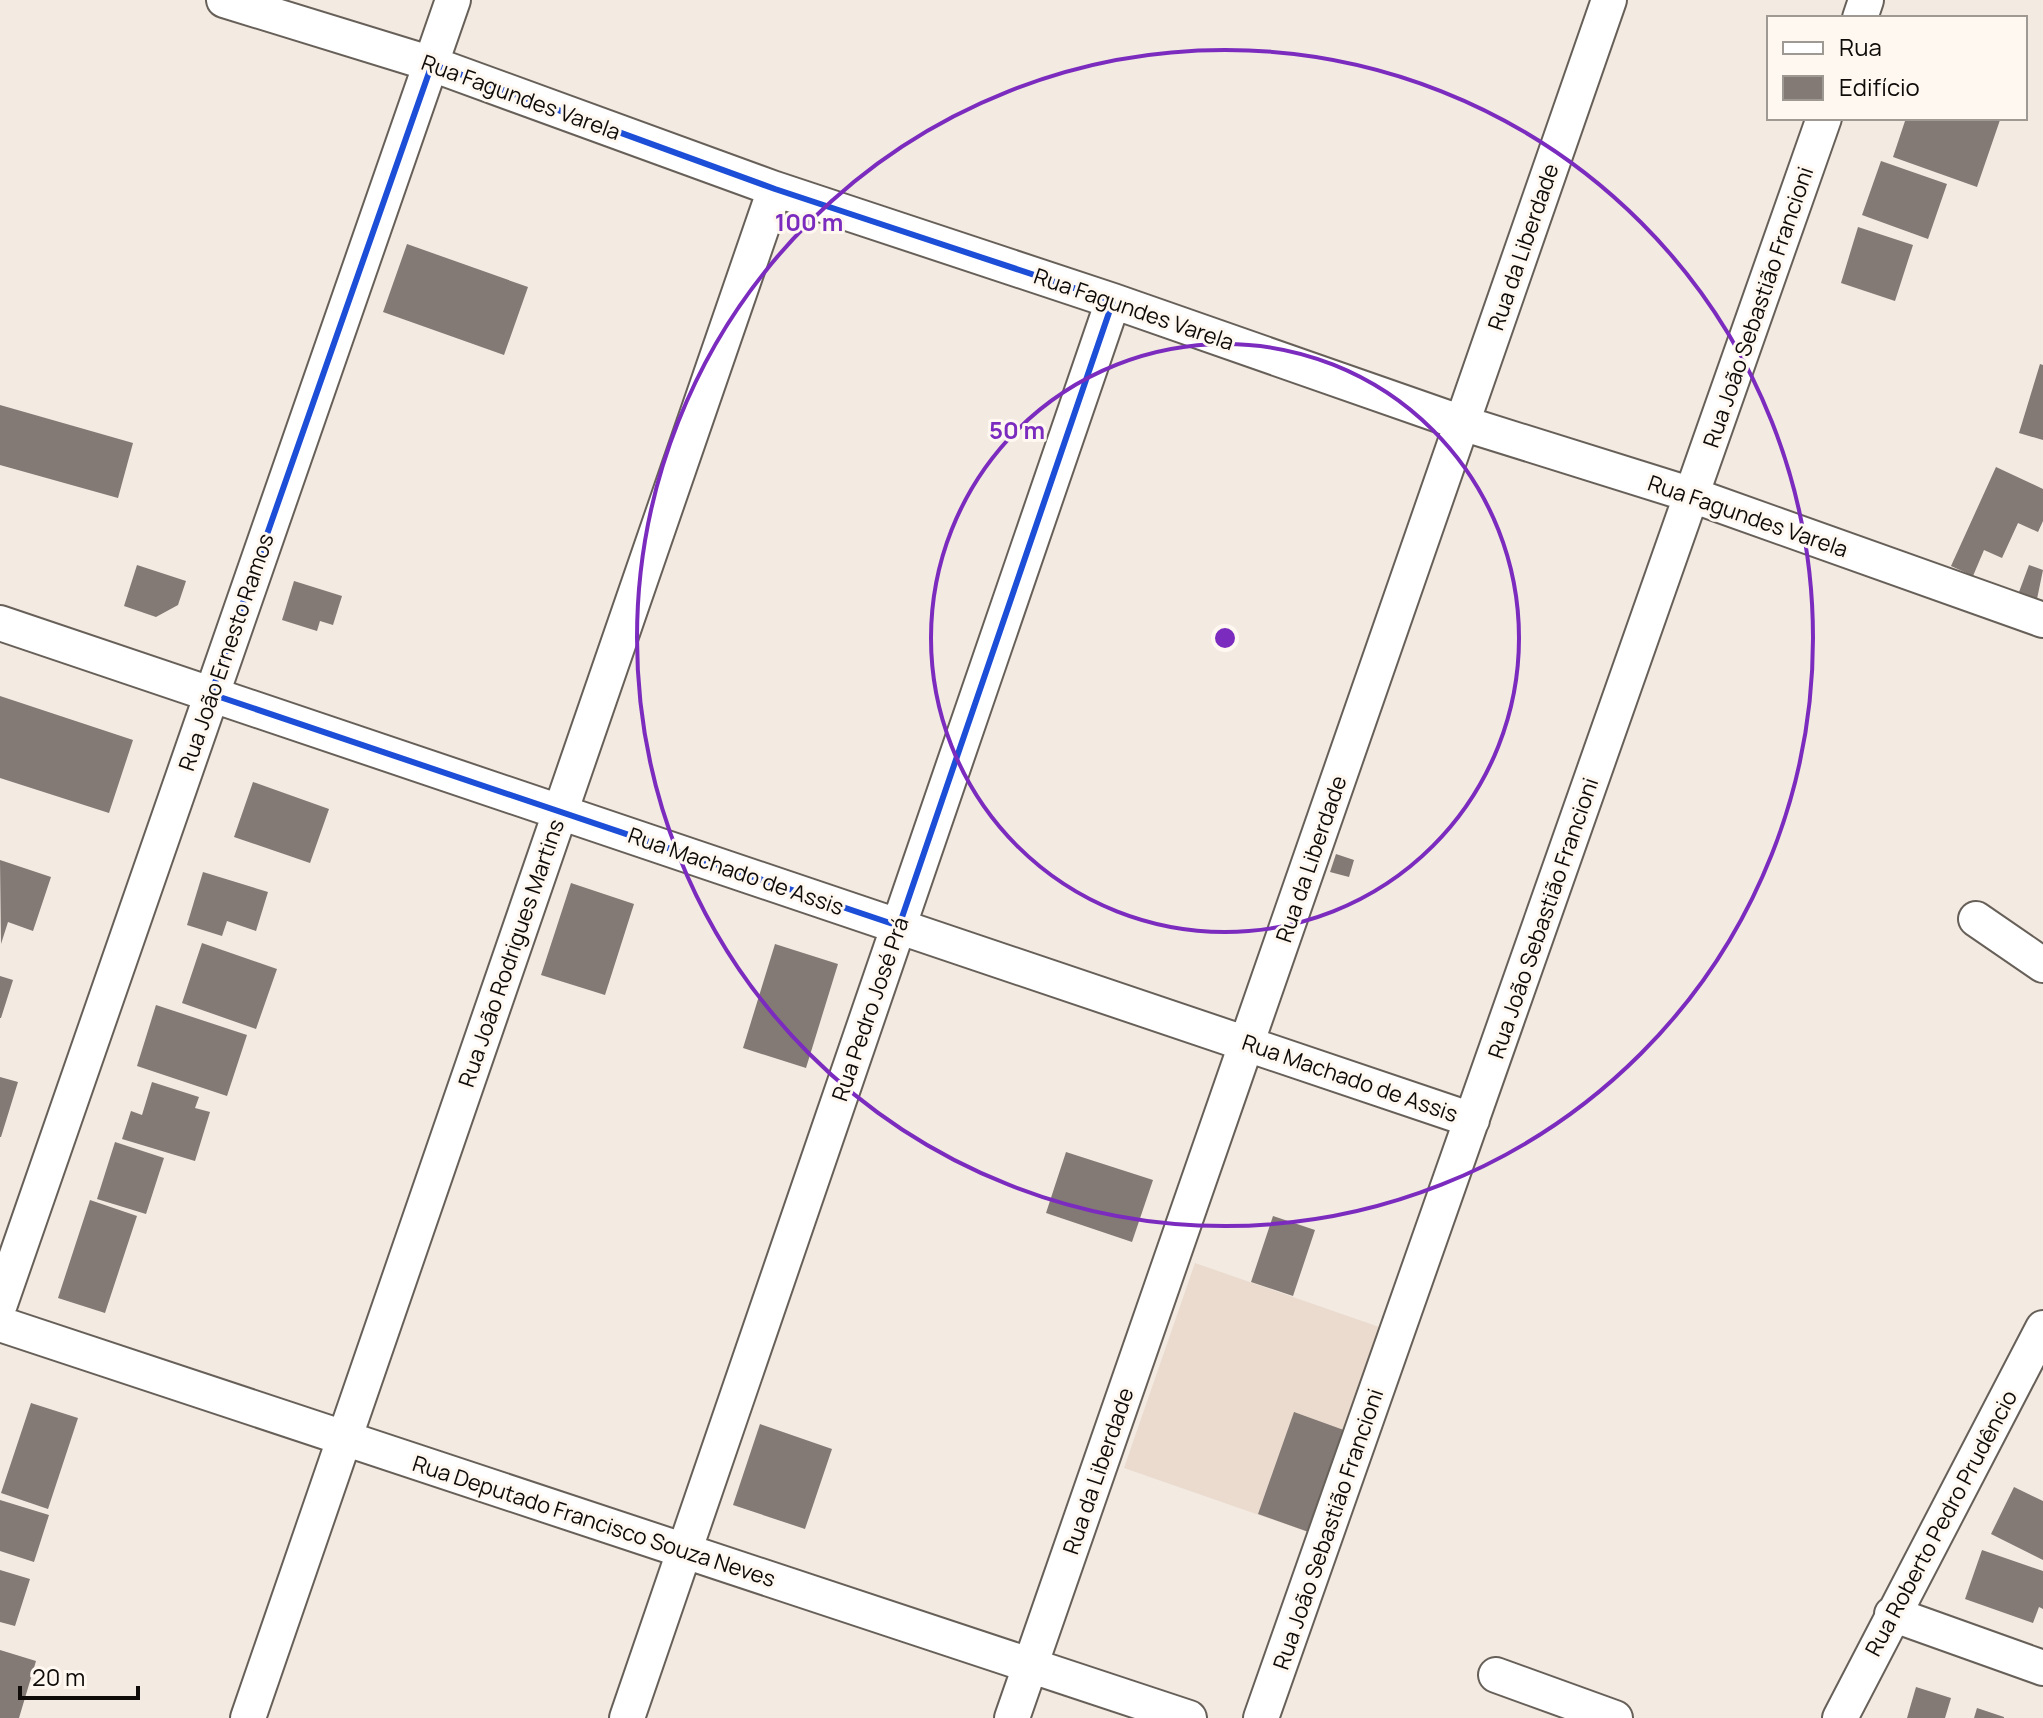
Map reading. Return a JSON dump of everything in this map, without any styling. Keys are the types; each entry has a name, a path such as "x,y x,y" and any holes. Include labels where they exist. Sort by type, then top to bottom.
{"street":[{"name":"Rua Fagundes Varela","path":"224,0 432,64 775,189 1113,301 1462,423 1692,495 2043,620"},
{"name":"Rua João Ernesto Ramos","path":"0,1304 453,0"},
{"name":"Rua da Liberdade","path":"1012,1718 1609,0"},
{"name":"Rua João Sebastião Francioni","path":"1261,1718 1823,120"},
{"name":"Rua João Rodrigues Martins","path":"248,1718 775,189"},
{"name":"Rua Pedro José Prá","path":"627,1718 1113,301"},
{"name":"Rua Machado de Assis","path":"0,623 1472,1120"},
{"path":"1976,919 2043,965"},
{"name":"Rua Deputado Francisco Souza Neves","path":"0,1324 1189,1718"},
{"name":"Rua Roberto Pedro Prudêncio","path":"1840,1718 2043,1328"},
{"path":"1892,1614 2043,1668"},
{"path":"1496,1675 1615,1718"}],"highlighted area":[{"path":"432,64 775,189 1113,301 899,926 211,694"}],"shaded area":[{"path":"1195,1263 1388,1330 1317,1535 1124,1468"}],"building":[{"path":"1905,120 2000,120 1977,187 1893,157"},
{"path":"1881,161 1947,184 1928,239 1862,215"},
{"path":"1858,227 1913,245 1895,301 1841,283"},
{"path":"407,244 528,287 504,355 383,312"},
{"path":"2040,364 2043,365 2043,440 2019,433"},
{"path":"0,405 133,443 118,498 0,465"},
{"path":"1996,467 2043,489 2043,521 2038,532 2018,523 2002,558 1984,550 1973,576 1951,566"},
{"path":"137,565 186,581 178,605 156,617 124,606"},
{"path":"2029,565 2043,570 2037,599 2019,592"},
{"path":"294,581 342,596 333,625 320,621 317,631 282,620"},
{"path":"0,696 133,740 109,813 0,778"},
{"path":"253,782 329,809 310,863 234,837"},
{"path":"1336,854 1354,860 1349,877 1330,872"},
{"path":"0,860 51,877 33,931 8,922 1,944"},
{"path":"203,872 268,892 256,931 227,921 222,936 187,925"},
{"path":"571,883 634,904 605,995 541,975"},
{"path":"202,943 277,969 256,1029 182,1003"},
{"path":"775,944 838,964 806,1068 743,1048"},
{"path":"0,976 13,980 1,1018 0,1018"},
{"path":"156,1005 247,1035 227,1096 137,1066"},
{"path":"0,1077 18,1082 1,1137 0,1137"},
{"path":"152,1082 199,1097 195,1108 210,1112 195,1161 122,1139 131,1111 142,1115"},
{"path":"115,1142 164,1158 146,1214 97,1199"},
{"path":"1066,1152 1153,1180 1132,1242 1046,1213"},
{"path":"90,1200 137,1216 105,1313 58,1298"},
{"path":"1273,1216 1315,1230 1293,1296 1251,1282"},
{"path":"31,1403 78,1418 48,1509 1,1493"},
{"path":"1294,1412 1352,1433 1317,1535 1258,1514"},
{"path":"760,1424 832,1449 805,1529 733,1505"},
{"path":"2014,1487 2043,1501 2043,1560 1991,1534"},
{"path":"0,1500 49,1515 34,1562 0,1551"},
{"path":"1982,1550 2043,1571 2043,1609 2039,1607 2033,1623 1965,1599"},
{"path":"0,1570 30,1579 15,1626 0,1622"},
{"path":"0,1650 36,1661 19,1718 0,1718"},
{"path":"1916,1687 1951,1698 1945,1718 1907,1718"},
{"path":"1977,1708 2004,1717 2004,1718 1974,1718"}]}
